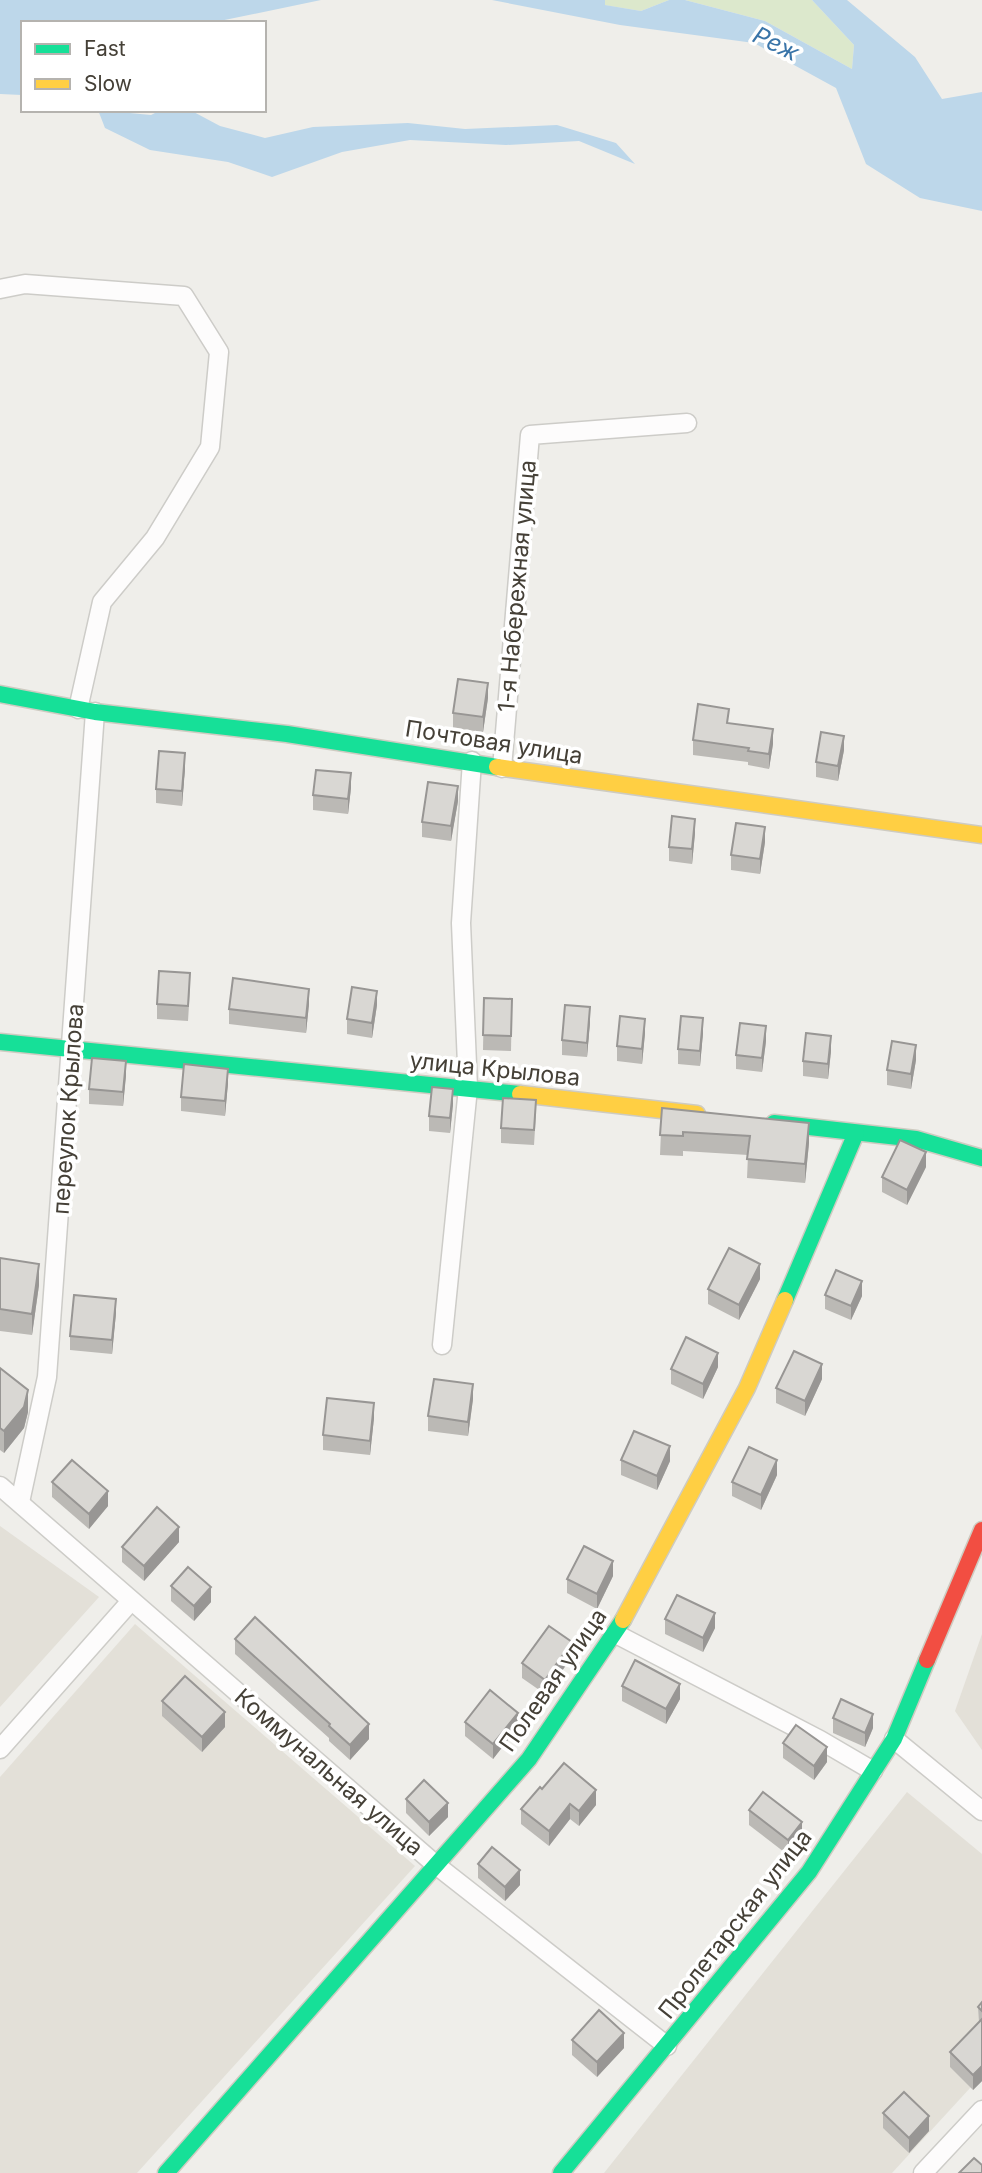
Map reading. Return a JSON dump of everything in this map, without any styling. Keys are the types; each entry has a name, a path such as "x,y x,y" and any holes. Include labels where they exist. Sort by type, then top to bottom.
{"street":[{"name":"переулок Крылова","path":"0,289 25,284 184,296 219,352 210,447 155,538 102,602 87,711 72,1049 47,1377 20,1503"},
{"name":"1-я Набережная улица","path":"502,768 530,435 687,423"},
{"name":"Почтовая улица","path":"0,694 87,711 287,734 472,761 502,768 982,835"},
{"path":"442,1345 468,1088 461,923 472,761"},
{"name":"улица Крылова","path":"0,1042 468,1088 717,1117"},
{"path":"759,1122 916,1139 982,1158"},
{"name":"Полевая улица","path":"166,2173 529,1759 616,1634 747,1388 856,1133"},
{"name":"Коммунальная улица","path":"0,1486 436,1865 667,2046"},
{"name":"Пролетарская улица","path":"561,2173 809,1872 894,1739 982,1530"},
{"path":"0,1749 131,1601"},
{"path":"616,1634 820,1740 873,1771"},
{"path":"894,1739 982,1811"},
{"path":"923,2173 982,2110"}],"shaded area":[{"path":"0,1526 99,1597 0,1707"},
{"path":"135,1624 415,1866 137,2173 0,2173 0,1777"},
{"path":"982,1634 982,1750 955,1711"},
{"path":"907,1792 982,1854 982,2075 892,2173 604,2173"}],"green space":[{"path":"605,0 669,0 641,11 604,5"},
{"path":"685,0 812,0 854,45 852,69 765,21"}],"water":[{"path":"0,0 321,0 220,21 21,21 21,95 0,94"},
{"name":"Реж","path":"492,0 605,0 605,5 641,11 669,0 685,0 765,21 852,69 854,45 812,0 847,0 915,57 942,99 982,92 982,211 920,198 866,164 836,88 754,43 620,25"},
{"path":"99,112 151,115 157,112 194,112 220,126 265,138 313,127 408,123 465,129 557,125 616,143 635,164 579,141 506,145 410,140 342,152 272,177 228,162 150,150 105,128"}],"building":[{"path":"458,679 488,683 483,717 453,713"},
{"path":"698,704 729,709 727,723 773,729 769,754 748,751 749,748 693,740"},
{"path":"821,732 844,736 838,766 816,762"},
{"path":"159,751 185,753 182,791 156,789"},
{"path":"316,770 351,773 348,799 313,795"},
{"path":"428,782 458,786 451,826 422,822"},
{"path":"672,816 695,819 692,849 669,847"},
{"path":"736,823 765,827 760,859 731,855"},
{"path":"159,971 190,973 188,1006 157,1004"},
{"path":"233,978 309,989 306,1018 229,1009"},
{"path":"352,987 377,991 372,1023 347,1019"},
{"path":"484,998 512,999 511,1036 483,1035"},
{"path":"565,1005 590,1007 587,1043 562,1040"},
{"path":"620,1016 645,1019 642,1049 617,1046"},
{"path":"681,1016 703,1018 700,1051 678,1049"},
{"path":"740,1023 766,1026 762,1058 736,1055"},
{"path":"806,1033 831,1036 828,1064 803,1061"},
{"path":"892,1041 916,1045 911,1074 887,1070"},
{"path":"92,1058 126,1061 123,1092 89,1089"},
{"path":"184,1064 228,1069 225,1101 181,1097"},
{"path":"432,1087 453,1089 450,1118 429,1116"},
{"path":"503,1098 536,1100 534,1130 501,1128"},
{"path":"662,1108 809,1123 805,1164 747,1159 750,1136 683,1132 683,1136 660,1135"},
{"path":"900,1140 926,1152 907,1190 882,1177"},
{"path":"729,1248 760,1264 739,1305 708,1289"},
{"path":"0,1258 39,1264 32,1314 0,1309"},
{"path":"836,1270 862,1281 851,1306 825,1295"},
{"path":"74,1295 116,1299 112,1340 70,1336"},
{"path":"686,1337 718,1353 703,1384 671,1369"},
{"path":"794,1351 822,1364 805,1401 776,1388"},
{"path":"0,1368 28,1390 24,1407 4,1431 0,1428"},
{"path":"434,1379 473,1384 468,1422 428,1416"},
{"path":"327,1398 374,1403 370,1441 323,1435"},
{"path":"634,1431 670,1446 657,1476 621,1460"},
{"path":"749,1447 777,1460 761,1495 732,1482"},
{"path":"72,1460 108,1491 89,1514 52,1482"},
{"path":"157,1507 179,1527 144,1566 122,1547"},
{"path":"584,1546 613,1561 597,1594 567,1579"},
{"path":"188,1567 211,1587 194,1606 171,1586"},
{"path":"677,1595 715,1613 703,1638 665,1619"},
{"path":"255,1617 369,1724 350,1745 235,1639"},
{"path":"549,1626 572,1642 545,1680 522,1663"},
{"path":"635,1660 680,1684 666,1709 622,1686"},
{"path":"185,1676 225,1712 202,1737 162,1701"},
{"path":"490,1690 518,1713 493,1744 465,1722"},
{"path":"841,1699 873,1714 865,1733 833,1718"},
{"path":"796,1725 827,1747 814,1766 783,1743"},
{"path":"564,1763 596,1790 579,1811 570,1804 549,1831 521,1809"},
{"path":"424,1780 448,1803 429,1822 406,1799"},
{"path":"763,1792 802,1822 788,1840 749,1810"},
{"path":"492,1847 520,1870 505,1887 478,1864"},
{"path":"599,2010 624,2033 597,2062 572,2040"},
{"path":"982,2019 982,2066 973,2075 950,2052"},
{"path":"904,2092 929,2116 909,2138 883,2113"},
{"path":"974,2158 982,2165 982,2173 959,2173"}],"traffic: fast":[{"path":"0,694 95,712 287,734 497,767"},
{"path":"0,1042 520,1094"},
{"path":"774,1123 916,1139 982,1158"},
{"path":"785,1300 856,1133"},
{"path":"166,2173 529,1759 623,1620"},
{"path":"561,2173 809,1872 894,1739 927,1660"}],"traffic: slow":[{"path":"497,767 982,835"},
{"path":"520,1094 697,1114"},
{"path":"623,1620 747,1388 785,1300"}],"traffic: jam":[{"path":"927,1660 982,1530"}]}
